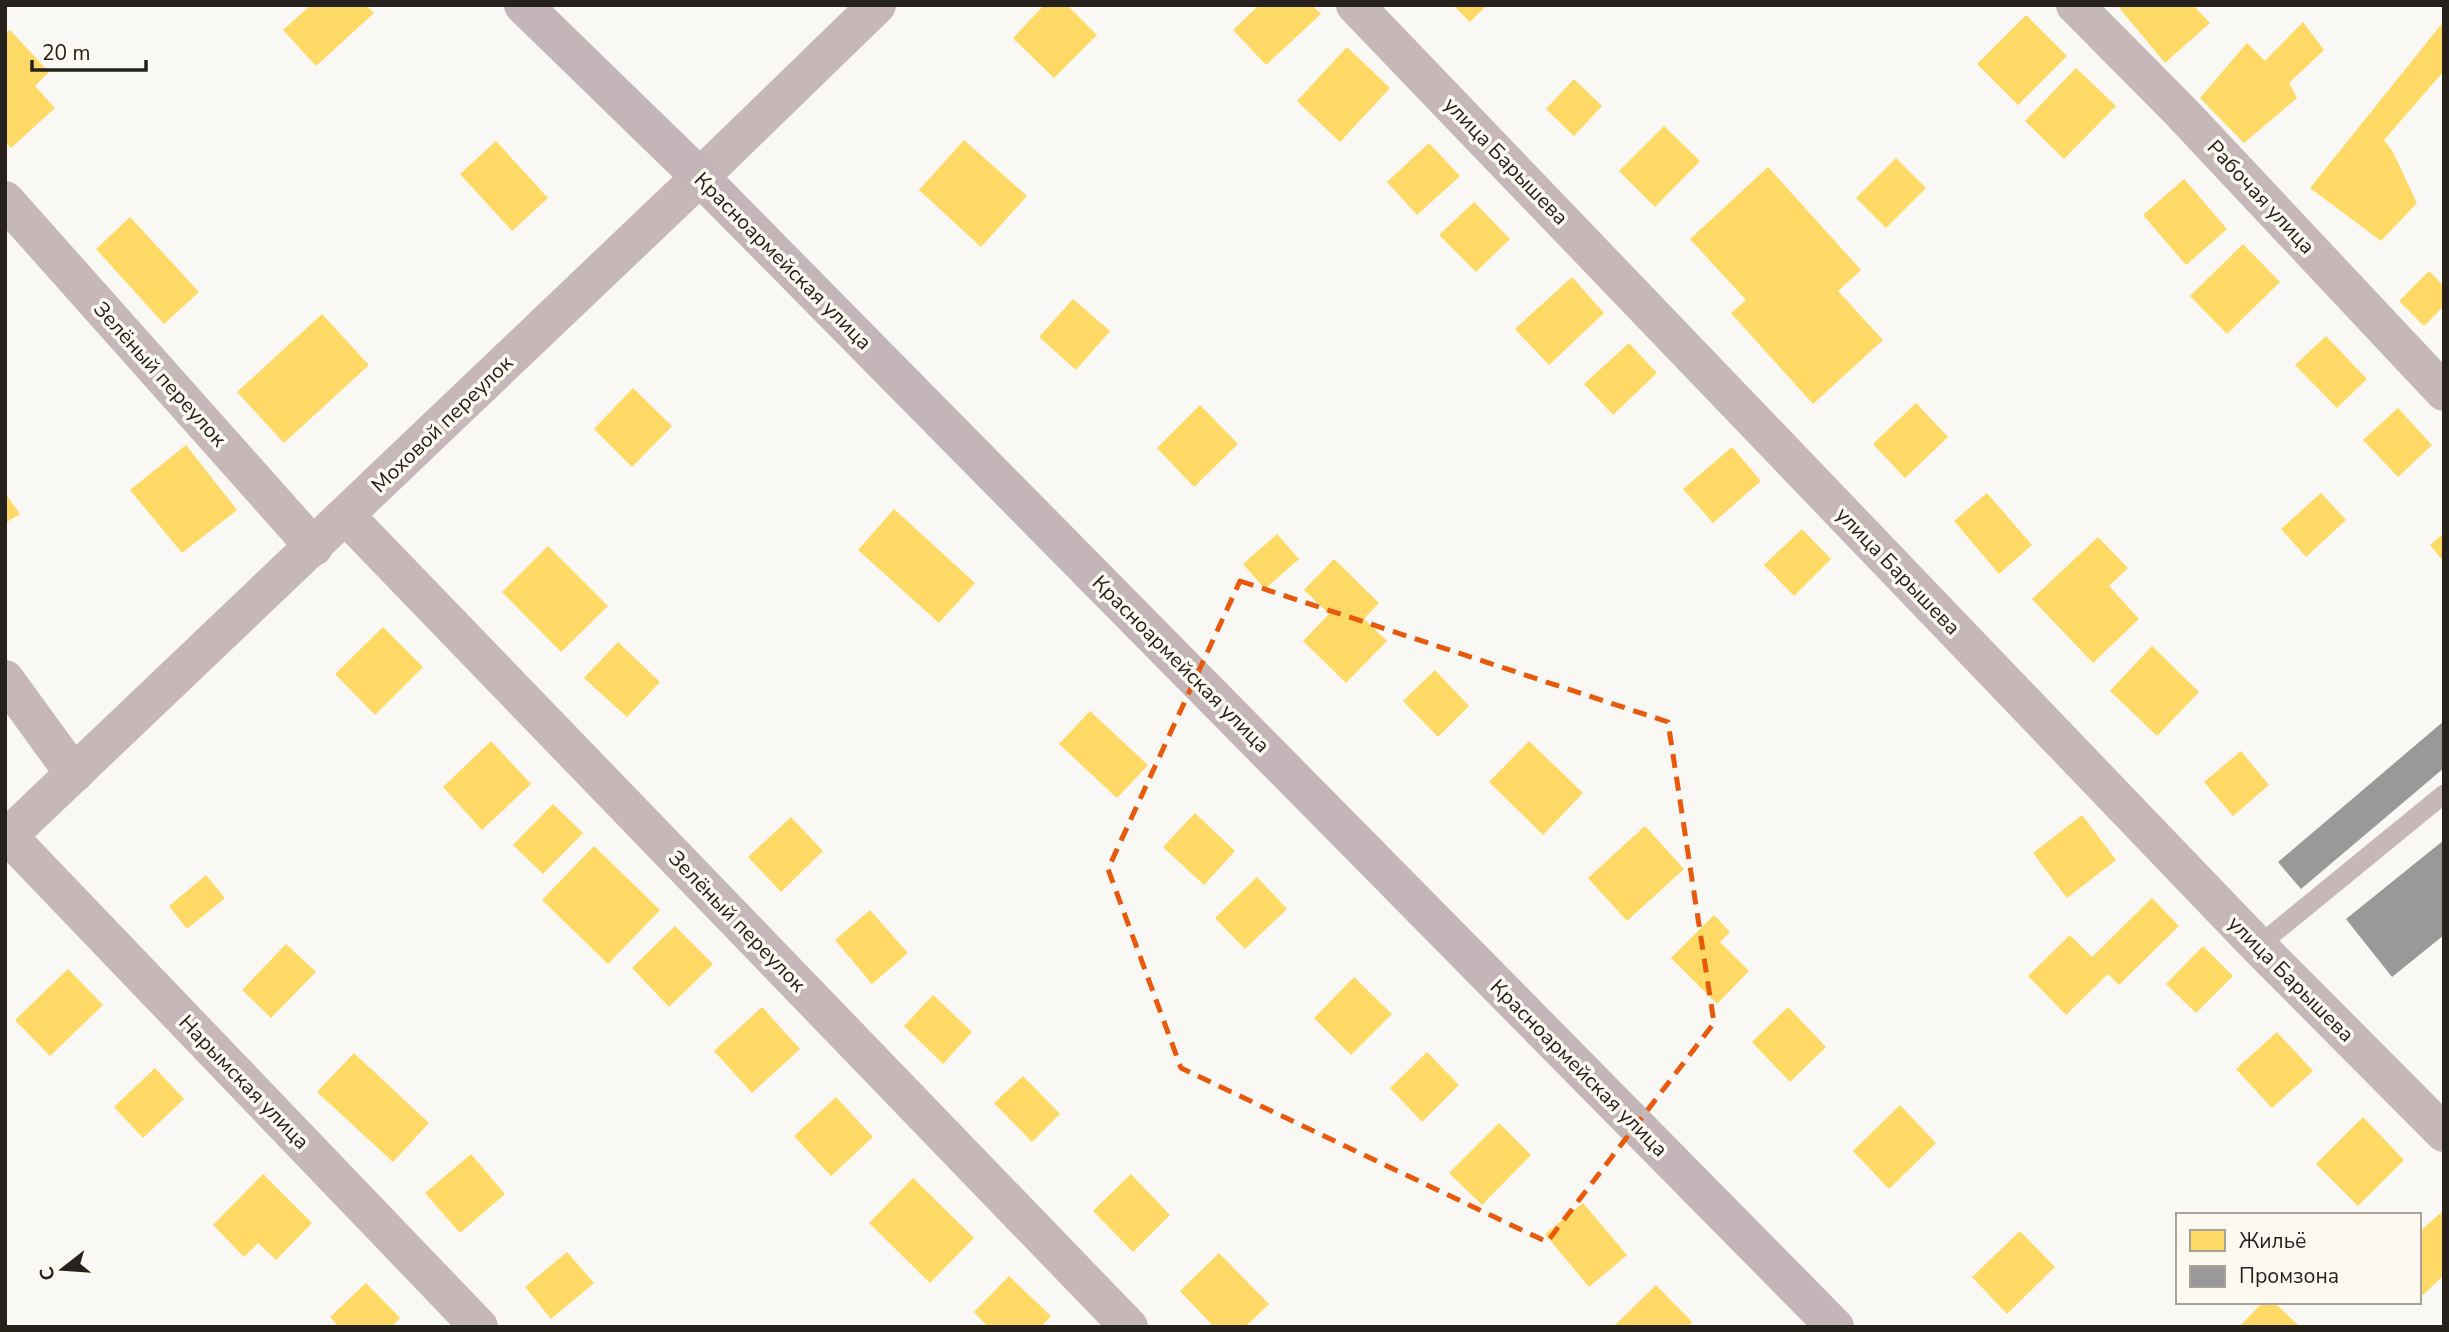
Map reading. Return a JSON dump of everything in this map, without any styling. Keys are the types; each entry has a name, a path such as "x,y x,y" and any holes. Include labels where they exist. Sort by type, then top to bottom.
{"main road":[{"name":"Красноармейская улица","path":"523,5 700,177 1835,1327"}],"street":[{"name":"Моховой переулок","path":"7,838 314,547 877,5"},
{"name":"улица Барышева","path":"1355,5 2258,946 2444,1133"},
{"name":"Рабочая улица","path":"2075,5 2182,113 2444,393"},
{"name":"Зелёный переулок","path":"5,201 314,547"},
{"name":"Зелёный переулок","path":"346,516 1129,1327"},
{"path":"5,679 74,774"},
{"name":"Нарымская улица","path":"7,838 479,1327"}],"lane":[{"path":"2258,946 2444,794"}],"highlighted area":[{"path":"1240,581 1668,722 1714,1023 1547,1242 1181,1068 1108,869"}],"building: Жильё":[{"path":"311,5 366,5 374,13 316,66 283,30"},
{"path":"1044,5 1067,5 1097,35 1054,78 1013,38"},
{"path":"1259,5 1312,5 1321,14 1266,65 1233,30"},
{"path":"1453,5 1487,5 1470,22"},
{"path":"2117,5 2193,5 2210,23 2165,63"},
{"path":"2026,15 2067,56 2018,105 1977,64"},
{"path":"2444,21 2444,71 2384,140 2393,152 2417,203 2381,241 2310,188"},
{"path":"2303,22 2324,50 2289,83 2297,98 2244,143 2200,98 2247,43 2265,61"},
{"path":"10,30 49,72 35,86 55,108 11,148 5,142 5,34"},
{"path":"1347,47 1390,88 1340,142 1297,101"},
{"path":"2076,68 2116,106 2064,159 2025,121"},
{"path":"1574,79 1602,106 1574,136 1546,109"},
{"path":"1664,126 1700,161 1655,207 1619,171"},
{"path":"964,140 1027,196 981,247 919,190"},
{"path":"496,141 548,198 512,231 460,174"},
{"path":"1429,143 1460,176 1417,215 1387,182"},
{"path":"1896,158 1926,188 1886,228 1856,198"},
{"path":"1768,167 1861,270 1838,291 1883,340 1813,404 1731,313 1746,300 1690,239"},
{"path":"2184,179 2227,229 2186,265 2143,215"},
{"path":"1474,202 1510,239 1476,272 1439,235"},
{"path":"130,217 199,292 164,324 96,249"},
{"path":"2243,244 2280,282 2227,334 2190,296"},
{"path":"2429,271 2444,286 2444,306 2424,326 2399,301"},
{"path":"1572,277 1604,313 1549,365 1515,329"},
{"path":"1073,299 1110,331 1076,370 1039,337"},
{"path":"322,314 369,365 284,443 237,392"},
{"path":"2326,336 2367,379 2337,408 2295,365"},
{"path":"1629,343 1657,373 1613,415 1584,384"},
{"path":"633,388 672,426 632,467 594,429"},
{"path":"1916,403 1948,437 1905,478 1873,444"},
{"path":"1200,405 1238,444 1194,487 1157,448"},
{"path":"2398,408 2432,445 2398,477 2363,440"},
{"path":"186,445 237,510 182,553 130,490"},
{"path":"1732,447 1761,481 1713,523 1683,489"},
{"path":"5,493 20,514 5,523"},
{"path":"1987,493 2032,545 1999,574 1954,521"},
{"path":"2321,493 2346,520 2306,557 2281,529"},
{"path":"894,509 975,583 939,623 858,550"},
{"path":"1802,529 1831,559 1794,596 1764,565"},
{"path":"2444,533 2444,562 2430,545"},
{"path":"1277,534 1299,559 1265,589 1243,564"},
{"path":"2098,537 2128,568 2109,586 2139,619 2093,663 2032,599"},
{"path":"548,546 608,606 561,652 502,592"},
{"path":"1334,559 1379,603 1364,619 1387,641 1346,683 1303,641 1329,614 1304,590"},
{"path":"383,627 423,667 375,715 335,674"},
{"path":"618,642 660,682 627,717 584,678"},
{"path":"2152,646 2199,692 2157,736 2110,691"},
{"path":"1435,670 1469,706 1438,737 1403,701"},
{"path":"1090,711 1148,765 1117,798 1059,744"},
{"path":"491,741 531,784 482,830 443,787"},
{"path":"1529,741 1583,793 1543,835 1489,782"},
{"path":"2241,751 2269,785 2233,816 2204,782"},
{"path":"553,804 583,833 543,874 513,845"},
{"path":"1195,813 1235,851 1204,885 1163,847"},
{"path":"2082,815 2116,860 2067,898 2033,853"},
{"path":"791,817 823,851 781,892 748,857"},
{"path":"1645,826 1684,869 1627,921 1588,878"},
{"path":"594,846 660,910 608,964 542,900"},
{"path":"206,875 225,898 187,929 169,906"},
{"path":"1257,877 1287,909 1245,949 1215,918"},
{"path":"2152,898 2179,926 2119,985 2108,974 2066,1015 2028,976 2070,935 2092,957"},
{"path":"870,910 908,953 872,984 835,940"},
{"path":"1714,915 1730,932 1720,942 1749,971 1717,1004 1671,958"},
{"path":"675,926 713,964 669,1007 632,968"},
{"path":"286,944 316,972 271,1018 242,990"},
{"path":"2203,946 2233,976 2196,1013 2166,984"},
{"path":"68,969 103,1005 50,1056 15,1020"},
{"path":"1354,977 1392,1014 1351,1055 1314,1018"},
{"path":"933,995 972,1032 943,1064 904,1026"},
{"path":"762,1007 800,1049 752,1093 714,1051"},
{"path":"1788,1007 1826,1047 1790,1082 1752,1042"},
{"path":"2277,1032 2313,1071 2272,1108 2236,1069"},
{"path":"1427,1052 1459,1085 1422,1122 1390,1088"},
{"path":"354,1053 429,1123 393,1162 317,1092"},
{"path":"155,1068 184,1099 143,1138 114,1107"},
{"path":"1023,1076 1060,1114 1032,1142 994,1103"},
{"path":"836,1097 873,1137 831,1176 794,1136"},
{"path":"1900,1105 1936,1143 1889,1189 1853,1151"},
{"path":"2363,1117 2404,1160 2358,1206 2316,1164"},
{"path":"1499,1123 1531,1155 1482,1205 1449,1173"},
{"path":"471,1154 505,1194 460,1233 425,1193"},
{"path":"263,1174 312,1223 276,1260 258,1243 244,1257 213,1225"},
{"path":"1131,1174 1170,1215 1133,1252 1093,1211"},
{"path":"913,1178 974,1238 930,1283 869,1223"},
{"path":"1583,1203 1627,1255 1589,1287 1545,1234"},
{"path":"2444,1210 2444,1275 2423,1295 2421,1293 2421,1230"},
{"path":"2020,1231 2055,1267 2007,1314 1972,1277"},
{"path":"567,1252 594,1283 551,1319 525,1287"},
{"path":"1219,1253 1269,1304 1245,1327 1214,1327 1180,1291"},
{"path":"1009,1276 1051,1316 1041,1327 988,1327 974,1312"},
{"path":"366,1283 400,1318 391,1327 339,1327 330,1317"},
{"path":"1656,1285 1692,1322 1687,1327 1613,1327"},
{"path":"2261,1304 2276,1304 2300,1327 2239,1327"}],"building: Промзона":[{"path":"2444,721 2444,768 2301,889 2278,862"},
{"path":"2444,840 2444,935 2392,977 2346,919"}]}
